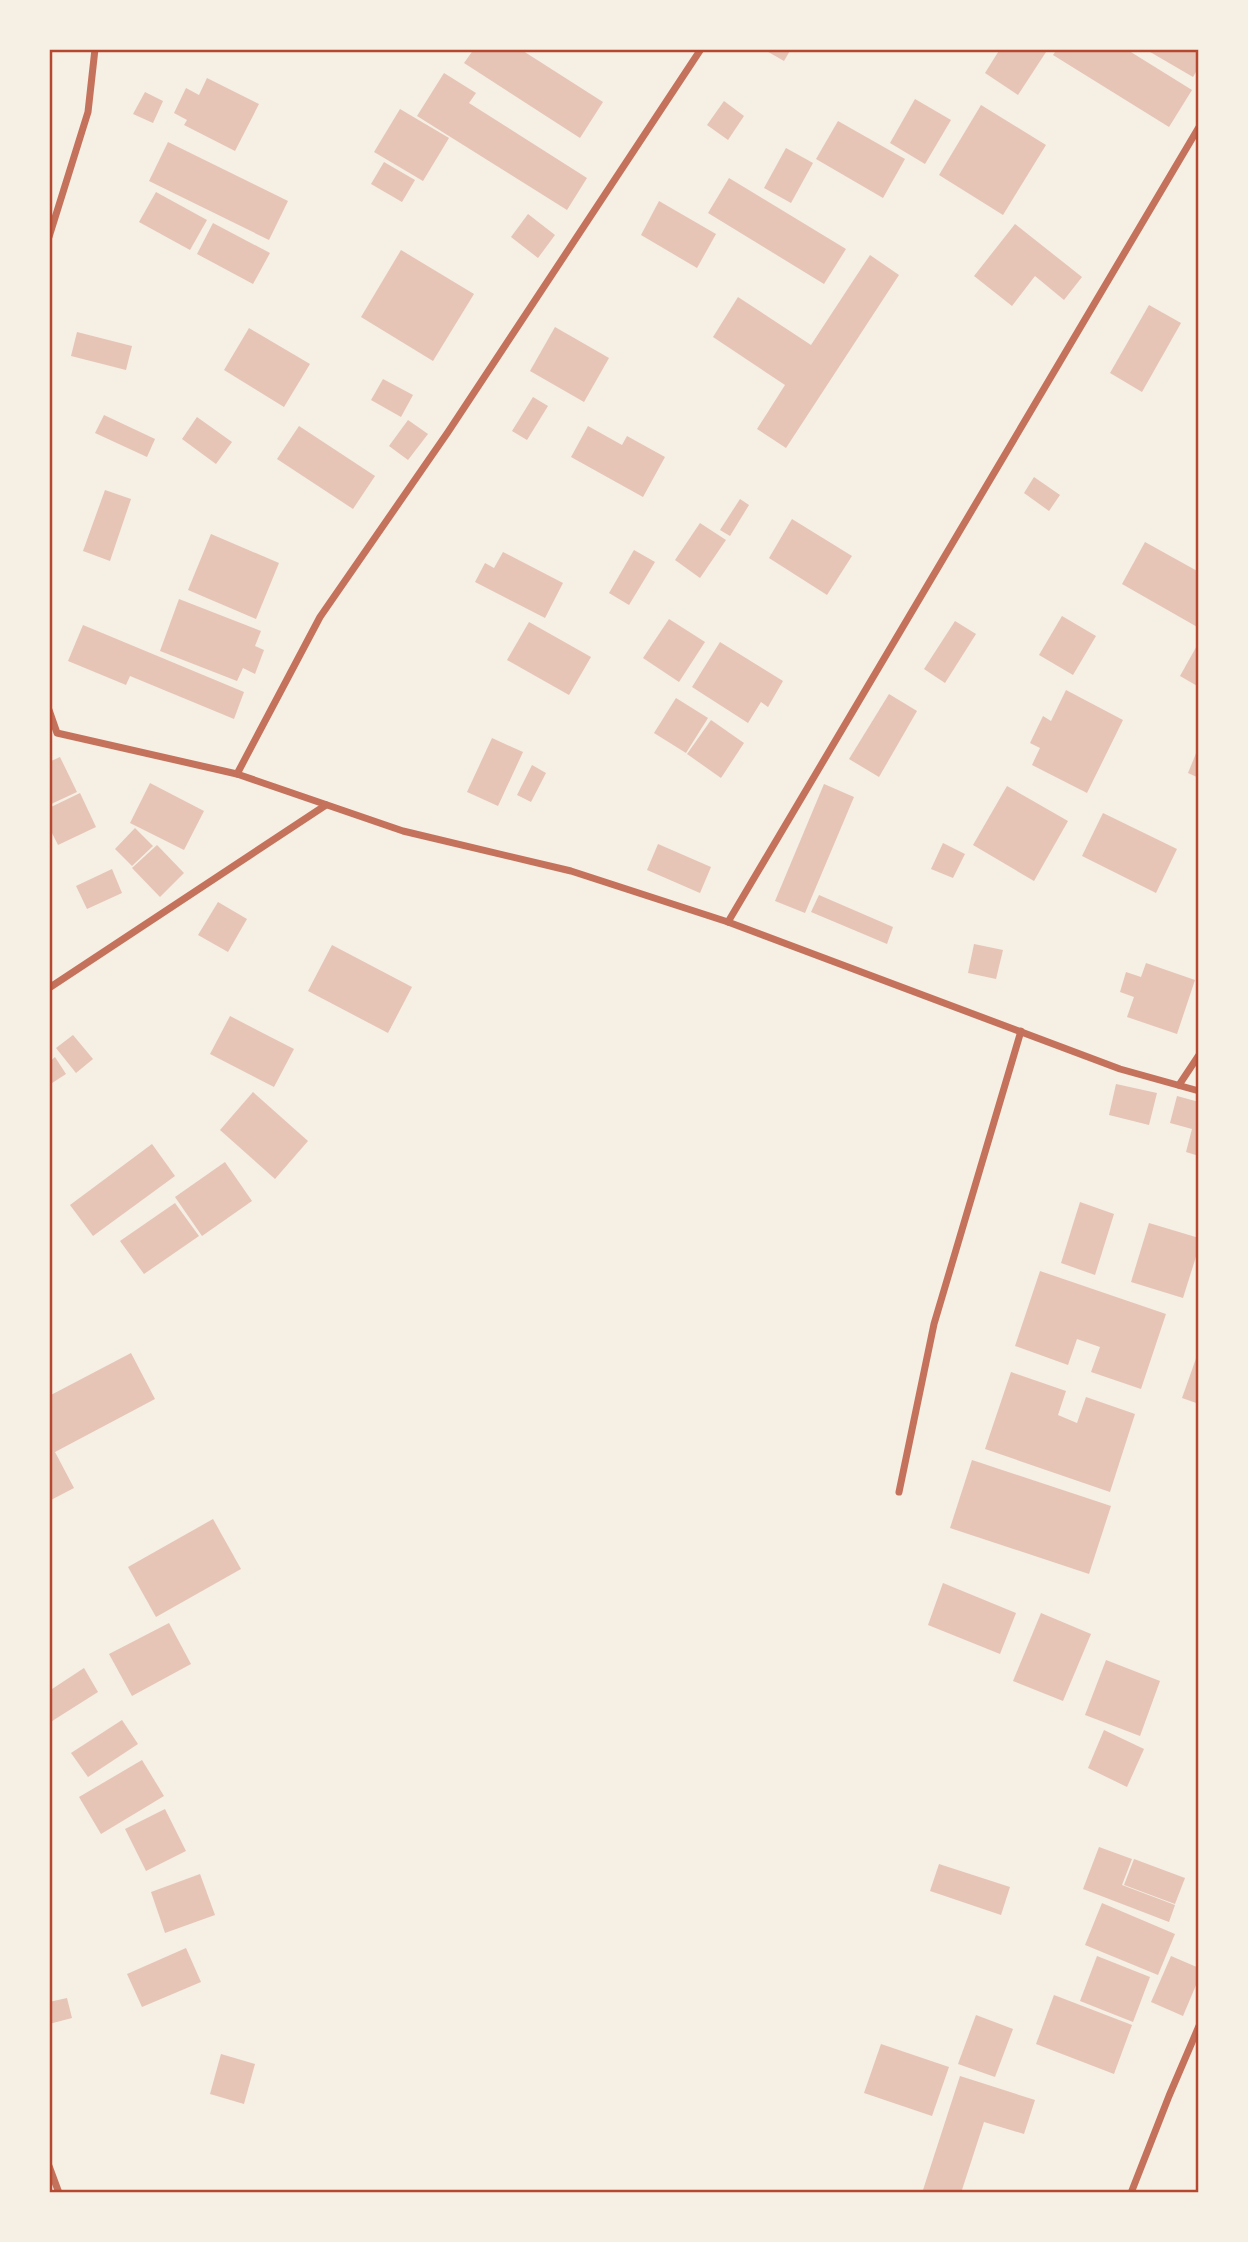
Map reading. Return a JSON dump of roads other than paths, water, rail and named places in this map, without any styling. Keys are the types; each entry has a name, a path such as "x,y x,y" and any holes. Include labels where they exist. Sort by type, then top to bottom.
{"street":[{"path":"49,237 88,112 95,49"},
{"path":"237,774 320,617 448,432 701,49"},
{"path":"728,922 1199,127"},
{"path":"49,710 57,733 237,774 403,831 571,871 728,922 1120,1069 1199,1091"},
{"path":"49,988 327,805"},
{"path":"899,1492 934,1324 1021,1031"},
{"path":"1179,1085 1199,1055"},
{"path":"1131,2193 1199,2026"},
{"path":"49,2166 59,2193"}]}
